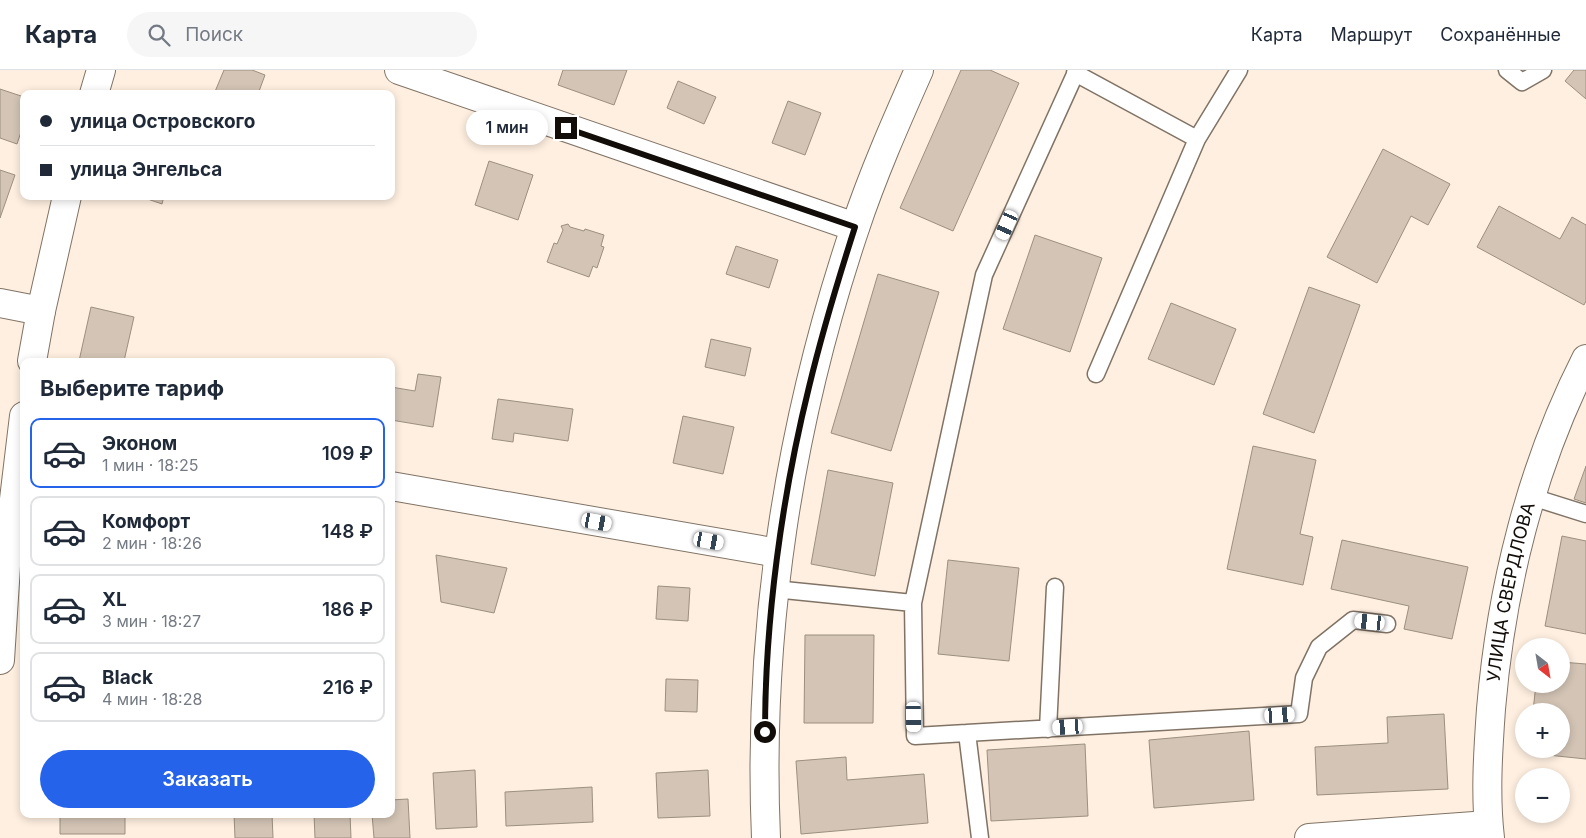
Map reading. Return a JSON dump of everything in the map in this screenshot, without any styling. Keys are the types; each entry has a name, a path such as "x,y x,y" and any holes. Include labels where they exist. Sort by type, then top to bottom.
{"street":[{"path":"95,90 102,70"},
{"path":"399,70 855,227"},
{"path":"766,838 764,797 765,716 769,634 778,553 791,470 808,388 830,307 855,227 886,144 919,70"},
{"path":"33,358 66,200"},
{"path":"0,303 41,311"},
{"name":"УЛИЦА СВЕРДЛОВА","path":"1489,831 1488,744 1495,669 1506,593 1524,519 1548,447 1577,376 1586,359"},
{"path":"0,660 3,566 20,445"},
{"path":"395,487 778,553"},
{"path":"1309,838 1489,831"}],"lane":[{"path":"1096,374 1197,138 1239,70"},
{"path":"1507,70 1522,82 1543,70"},
{"path":"1197,138 1076,72 984,275 913,603 915,736 1299,714 1304,678 1319,647 1353,620 1386,624"},
{"path":"1532,497 1586,514"},
{"path":"1048,728 1055,587"},
{"path":"774,589 913,603"},
{"path":"966,733 980,838"}],"building":[{"path":"224,70 252,70 265,75 259,90 216,90"},
{"path":"563,70 627,70 614,105 558,85"},
{"path":"961,70 990,70 1019,83 953,231 900,208"},
{"path":"1574,70 1586,70 1586,99 1565,81"},
{"path":"678,81 716,97 704,124 667,108"},
{"path":"0,89 20,96 20,135 17,144 0,138"},
{"path":"788,101 821,113 805,155 772,143"},
{"path":"1383,149 1450,184 1428,225 1411,216 1377,283 1327,257"},
{"path":"489,161 533,175 518,220 475,205"},
{"path":"0,170 15,175 0,218"},
{"path":"150,200 163,200 162,204"},
{"path":"1499,206 1560,239 1572,217 1586,225 1586,301 1584,305 1477,247"},
{"path":"568,224 570,227 604,235 601,246 604,247 597,268 593,266 589,277 547,262 554,243 557,244 563,230 561,226"},
{"path":"1035,235 1102,258 1070,352 1003,329"},
{"path":"736,246 778,260 769,288 726,274"},
{"path":"878,274 939,292 891,451 831,433"},
{"path":"1309,287 1360,305 1314,433 1263,414"},
{"path":"1171,303 1236,329 1214,385 1148,359"},
{"path":"91,307 134,317 125,358 80,358"},
{"path":"711,339 751,348 745,376 705,367"},
{"path":"418,374 441,377 433,427 395,421 395,388 415,391"},
{"path":"498,399 573,409 568,441 514,433 513,442 492,439"},
{"path":"683,416 734,427 723,474 673,463"},
{"path":"1253,446 1316,460 1300,534 1313,537 1303,585 1227,569"},
{"path":"1586,466 1586,503 1574,499"},
{"path":"828,470 893,483 875,576 811,564"},
{"path":"1562,536 1586,541 1586,634 1545,626"},
{"path":"1342,540 1468,567 1452,639 1404,629 1409,606 1331,589"},
{"path":"436,555 507,568 494,613 441,602"},
{"path":"948,560 1019,568 1009,661 938,654"},
{"path":"658,586 690,588 688,621 656,619"},
{"path":"805,635 874,635 873,723 804,723"},
{"path":"1570,663 1586,664 1586,759 1570,757 1570,703 1534,703 1535,693 1570,693"},
{"path":"666,679 698,680 697,712 665,711"},
{"path":"1444,714 1448,789 1317,795 1315,747 1388,743 1387,717"},
{"path":"1249,731 1254,800 1154,808 1149,740"},
{"path":"1085,744 1088,816 991,821 987,750"},
{"path":"846,757 847,780 924,774 928,823 801,834 796,761"},
{"path":"475,770 477,827 436,829 433,773"},
{"path":"708,770 710,816 658,818 656,773"},
{"path":"592,787 593,822 506,826 505,792"},
{"path":"408,799 410,838 374,838 372,818 395,818 395,800"},
{"path":"60,818 125,818 125,834 60,834"},
{"path":"234,818 272,818 273,838 235,838"},
{"path":"314,818 350,818 351,838 315,838"}],"route":[{"path":"566,128 855,227 830,307 808,388 791,470 778,553 769,634 765,732"}]}
